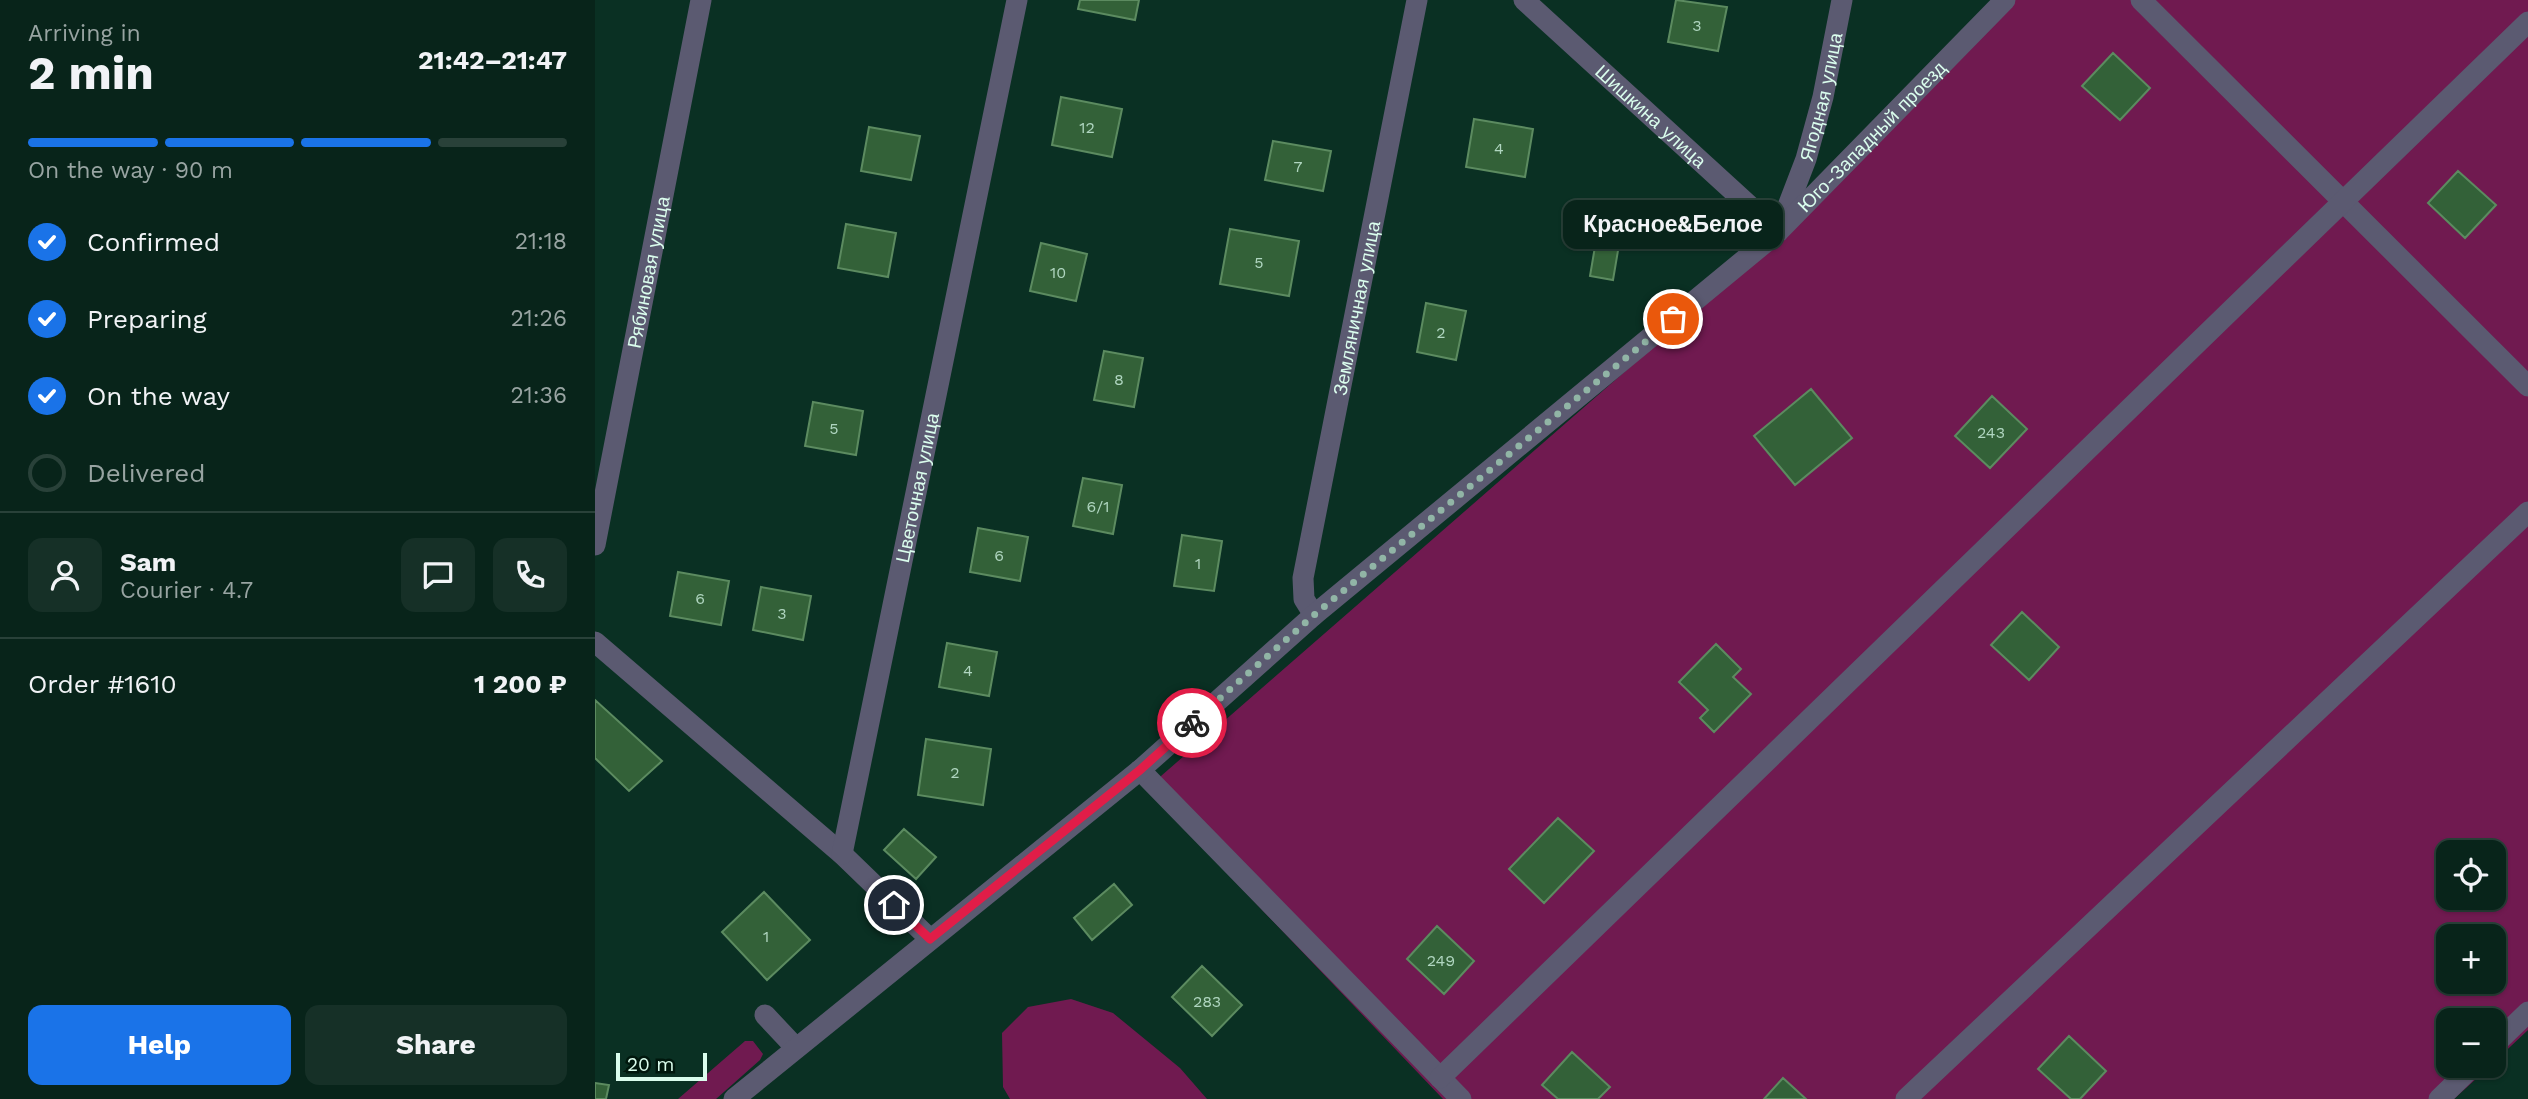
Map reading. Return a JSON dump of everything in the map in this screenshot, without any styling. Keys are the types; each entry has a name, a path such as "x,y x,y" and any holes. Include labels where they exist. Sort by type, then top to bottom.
{"street":[{"name":"Рябиновая улица","path":"595,545 701,0"},
{"name":"Цветочная улица","path":"842,854 1017,0"},
{"name":"Земляничная улица","path":"1314,615 1304,599 1303,578 1417,0"},
{"name":"Шишкина улица","path":"1524,0 1778,232"},
{"name":"Ягодная улица","path":"1778,232 1810,146 1823,97 1842,0"},
{"name":"Юго-Западный проезд","path":"739,1097 1140,770 1314,615 1778,232 2005,0"},
{"path":"2141,0 2528,386"},
{"path":"1440,1078 2528,22"},
{"path":"1906,1099 2528,512"},
{"path":"595,642 842,854 930,939"},
{"path":"1140,770 1461,1099"},
{"path":"2506,1033 2528,1012"},
{"path":"765,1015 796,1048"},
{"path":"2439,1099 2461,1078"}],"shaded area":[{"path":"2007,0 2528,0 2528,1030 2506,1051 2506,1008 2436,1008 2436,1078 2477,1078 2454,1099 1443,1099 1158,801 1161,776 1784,233"},
{"path":"1071,999 1113,1013 1180,1068 1207,1099 1010,1099 1003,1087 1002,1033 1028,1007"},
{"path":"745,1041 753,1041 763,1054 760,1060 716,1099 678,1099"}],"building":[{"path":"1080,0 1139,0 1135,20 1078,9"},
{"path":"1676,0 1727,7 1718,51 1668,42"},
{"path":"2113,53 2150,88 2120,120 2082,86"},
{"path":"1061,97 1122,109 1112,157 1052,145"},
{"path":"1474,119 1533,129 1525,177 1466,167"},
{"path":"869,127 920,136 911,180 861,171"},
{"path":"1273,141 1331,151 1323,191 1265,180"},
{"path":"2458,171 2496,205 2465,238 2428,203"},
{"path":"1599,223 1622,227 1613,280 1590,276"},
{"path":"846,224 896,233 888,277 838,268"},
{"path":"1230,229 1299,241 1289,296 1220,284"},
{"path":"1041,243 1087,254 1076,301 1030,291"},
{"path":"1426,303 1466,311 1456,360 1417,352"},
{"path":"1104,351 1143,358 1134,407 1094,400"},
{"path":"1811,389 1852,438 1795,485 1754,436"},
{"path":"1992,396 2027,429 1990,468 1955,436"},
{"path":"813,402 863,411 856,455 805,446"},
{"path":"1083,478 1122,485 1113,534 1073,526"},
{"path":"978,528 1028,537 1020,581 970,572"},
{"path":"1182,535 1222,541 1214,591 1174,586"},
{"path":"678,572 729,581 721,625 670,616"},
{"path":"761,587 811,596 803,640 753,630"},
{"path":"2022,612 2059,647 2029,680 1991,645"},
{"path":"947,643 997,652 989,696 939,687"},
{"path":"1716,644 1741,669 1733,677 1751,694 1714,732 1700,718 1708,710 1679,682"},
{"path":"595,700 662,761 629,791 595,758"},
{"path":"926,739 991,749 983,805 918,795"},
{"path":"1558,818 1594,851 1544,903 1509,869"},
{"path":"904,829 936,857 916,879 884,850"},
{"path":"1114,884 1132,905 1092,940 1074,918"},
{"path":"764,892 810,940 767,980 722,932"},
{"path":"1437,926 1474,961 1444,994 1407,959"},
{"path":"1202,966 1242,1005 1212,1036 1172,997"},
{"path":"2069,1036 2106,1071 2080,1099 2071,1099 2038,1069"},
{"path":"1572,1052 1610,1087 1598,1099 1558,1099 1542,1085"},
{"path":"1783,1078 1806,1099 1764,1099"},
{"path":"595,1083 609,1085 606,1099 595,1099"}],"way so far":[{"path":"1192,723 1314,615 1673,319"}],"place":[{"name":"Красное&Белое","path":"1673,319"}],"route":[{"path":"894,905 930,939 1140,770 1192,723"}]}
